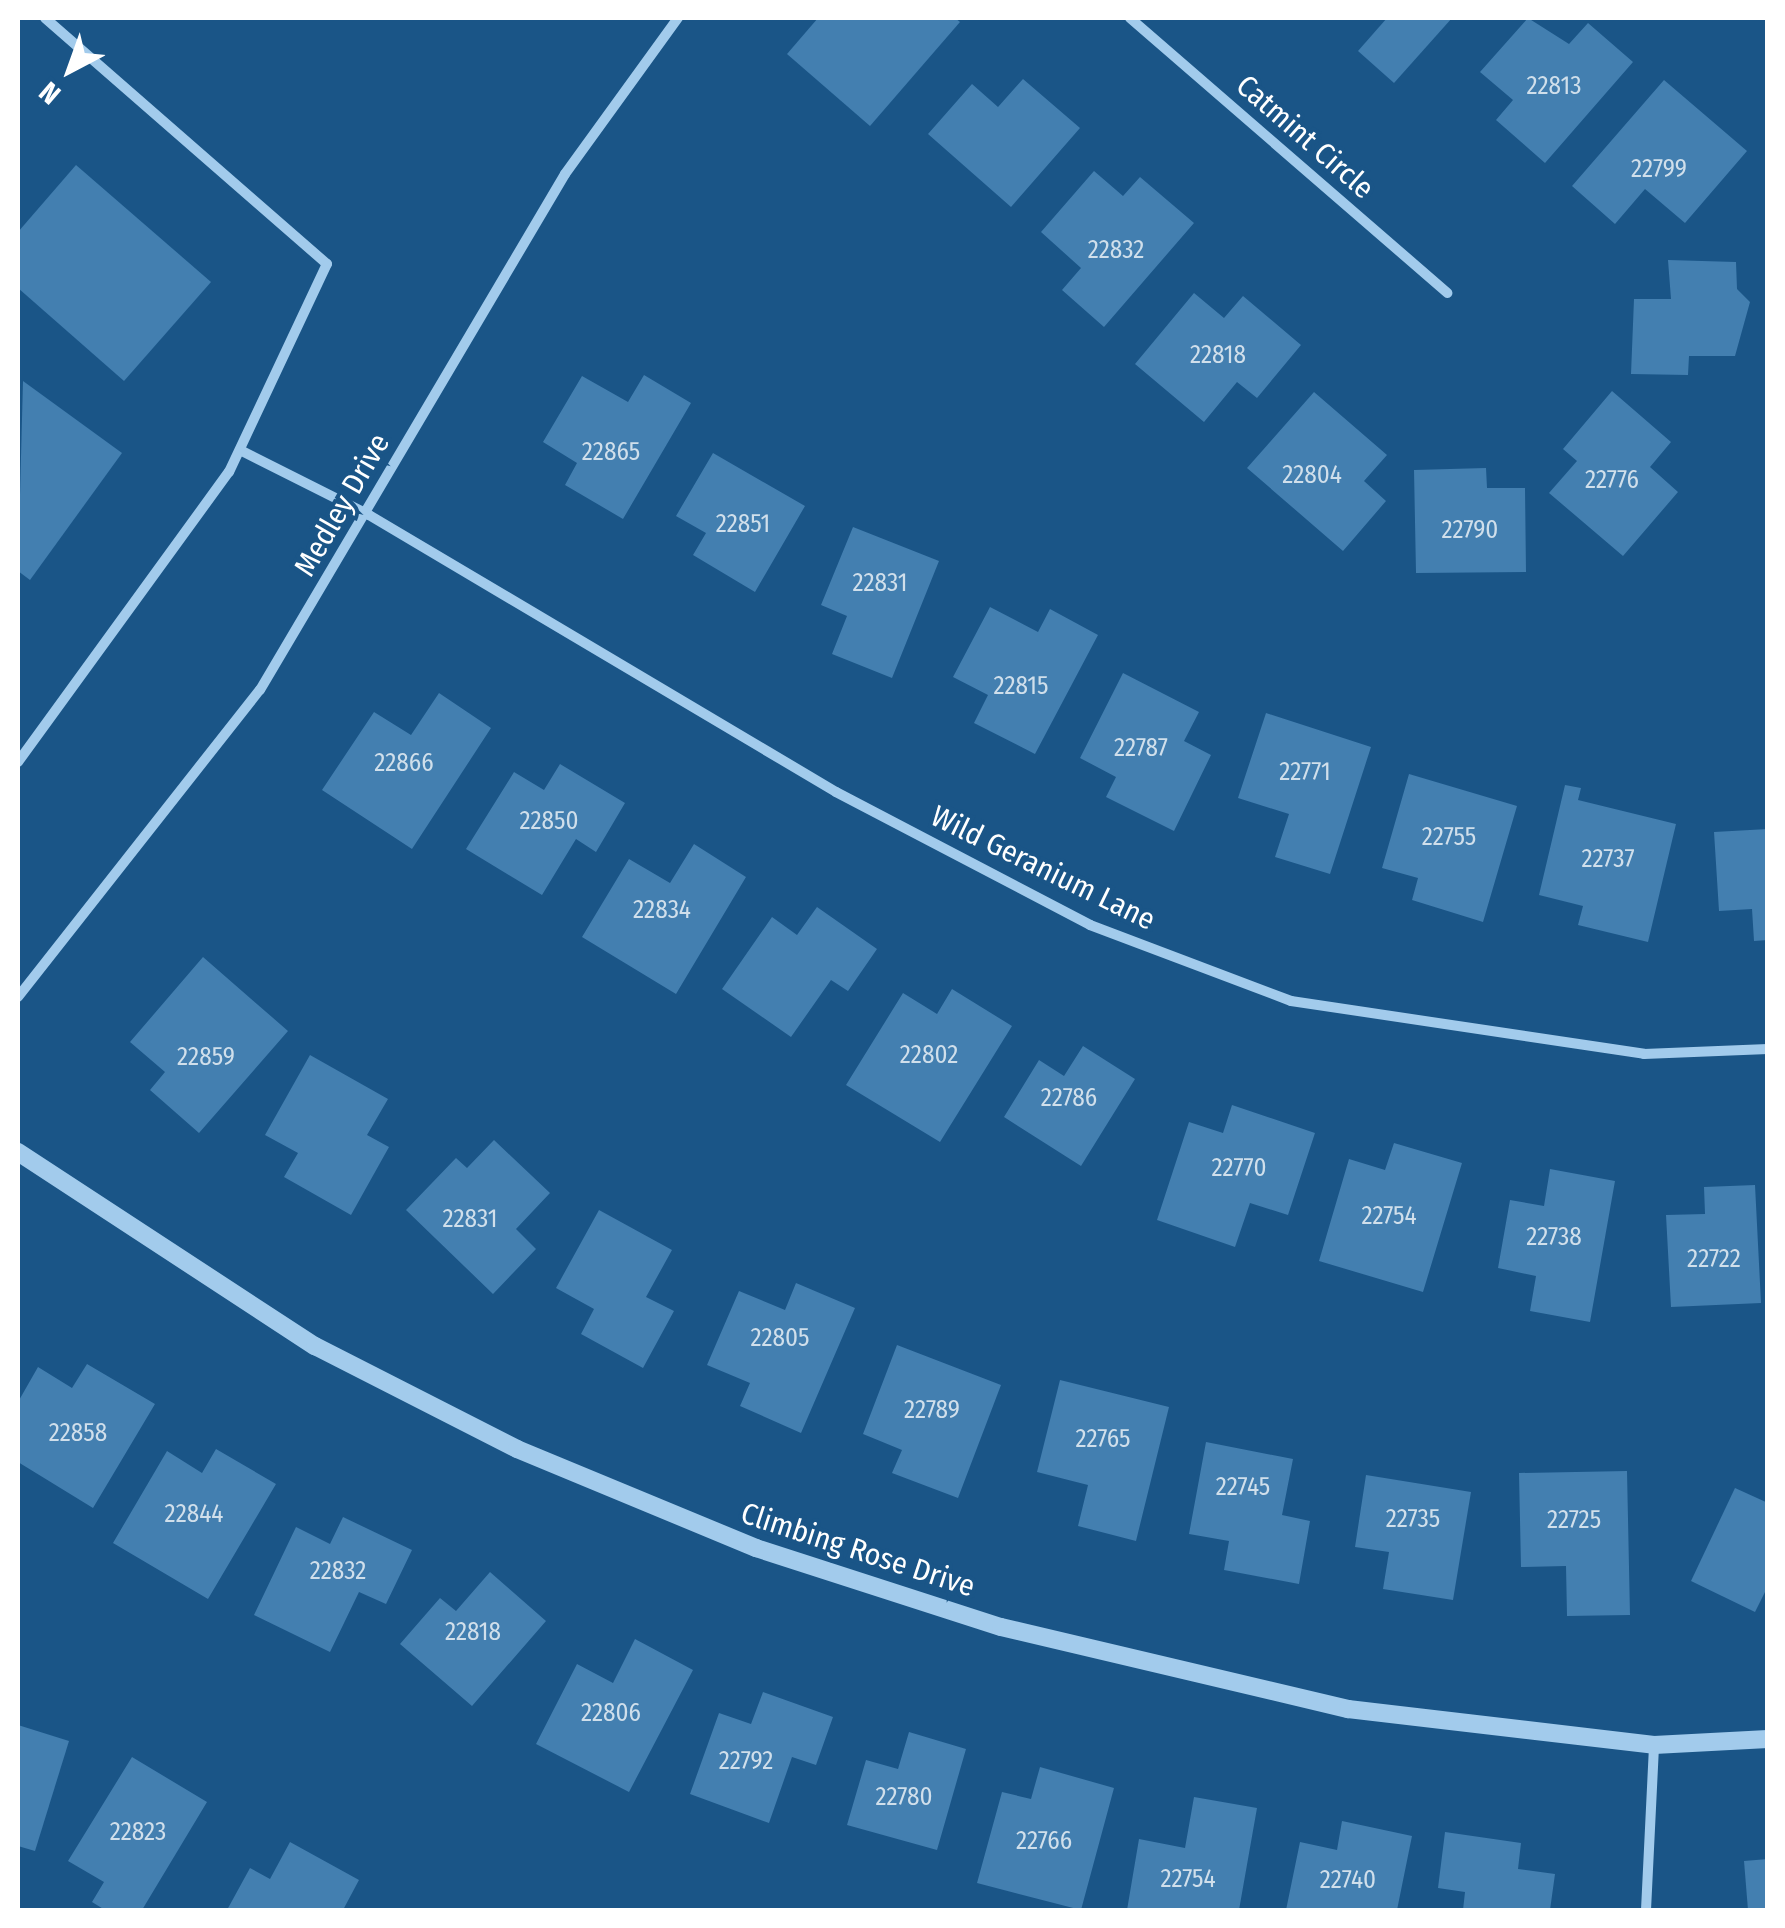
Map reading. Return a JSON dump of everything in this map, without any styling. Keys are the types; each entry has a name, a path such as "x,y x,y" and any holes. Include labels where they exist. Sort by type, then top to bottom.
{"street":[{"path":"18,762 240,450 327,264 45,18"},
{"name":"Medley Drive","path":"18,996 260,690 369,516 565,174 678,18"},
{"name":"Catmint Circle","path":"1130,18 1447,294"},
{"name":"Wild Geranium Lane","path":"240,450 369,516 836,792 1126,939 1290,1001 1462,1032 1644,1054 1768,1049"},
{"name":"Climbing Rose Drive","path":"18,1152 315,1346 517,1448 756,1548 1002,1627 1235,1686 1467,1727 1654,1745 1768,1738"},
{"path":"1646,1910 1654,1745"}],"building":[{"path":"818,18 955,18 960,22 870,126 787,54"},
{"path":"1387,18 1452,18 1394,83 1358,51"},
{"path":"1528,18 1569,44 1588,23 1633,62 1545,163 1496,120 1513,100 1480,72"},
{"path":"1023,79 1080,128 1011,207 928,134 972,84 998,107"},
{"path":"1664,80 1747,151 1685,223 1645,189 1615,224 1572,186"},
{"path":"76,165 211,282 124,381 18,288 18,232"},
{"path":"1094,171 1123,196 1140,177 1194,223 1104,327 1062,290 1081,268 1041,232"},
{"path":"1668,260 1736,262 1737,289 1750,302 1735,356 1689,356 1688,375 1631,374 1634,299 1671,299"},
{"path":"1194,293 1224,318 1243,296 1301,345 1257,398 1237,382 1204,422 1135,364"},
{"path":"644,375 691,403 623,519 565,485 577,463 543,442 582,376 628,402"},
{"path":"23,381 122,453 30,580 18,571"},
{"path":"1612,391 1671,442 1650,467 1678,492 1623,556 1549,493 1577,461 1563,449"},
{"path":"1314,392 1387,455 1364,481 1386,501 1343,551 1247,468"},
{"path":"713,453 805,506 755,592 693,555 706,533 676,516"},
{"path":"1486,468 1487,488 1525,488 1526,572 1416,573 1414,470"},
{"path":"853,527 939,561 892,678 832,654 847,616 821,605"},
{"path":"990,607 1038,632 1050,609 1098,635 1035,754 974,723 988,695 953,677"},
{"path":"1123,673 1199,712 1184,741 1211,755 1174,831 1106,797 1116,777 1080,758"},
{"path":"439,693 491,728 412,849 322,790 374,712 411,735"},
{"path":"1266,713 1371,747 1330,874 1275,857 1289,814 1238,798"},
{"path":"560,764 625,803 596,852 576,839 542,895 466,849 514,772 544,790"},
{"path":"1409,774 1517,806 1483,922 1412,900 1418,878 1382,868"},
{"path":"1565,785 1581,788 1578,800 1676,824 1648,942 1578,925 1583,906 1539,895"},
{"path":"1768,829 1768,940 1754,941 1752,909 1719,911 1714,832"},
{"path":"694,844 746,877 676,994 582,937 629,859 670,883"},
{"path":"817,907 877,949 848,991 831,980 791,1037 722,989 772,917 797,935"},
{"path":"203,957 288,1031 199,1133 150,1090 165,1072 130,1042"},
{"path":"952,989 1012,1026 940,1142 846,1085 903,993 937,1014"},
{"path":"1083,1046 1135,1079 1081,1166 1004,1117 1039,1060 1064,1076"},
{"path":"310,1055 388,1099 367,1135 389,1147 351,1215 284,1177 298,1153 265,1135"},
{"path":"1232,1105 1315,1133 1288,1215 1250,1203 1235,1247 1157,1220 1189,1122 1223,1133"},
{"path":"494,1140 550,1193 516,1229 536,1249 493,1294 406,1210 456,1158 467,1168"},
{"path":"1394,1143 1462,1163 1423,1292 1319,1261 1349,1159 1385,1170"},
{"path":"1550,1169 1615,1181 1590,1322 1530,1311 1536,1276 1498,1268 1510,1200 1544,1206"},
{"path":"1755,1185 1761,1303 1671,1307 1666,1215 1705,1214 1704,1187"},
{"path":"599,1210 672,1250 646,1297 674,1311 643,1368 581,1334 594,1309 556,1288"},
{"path":"796,1283 855,1308 801,1433 740,1406 750,1383 707,1365 739,1291 785,1310"},
{"path":"897,1345 1001,1385 958,1498 892,1473 902,1450 863,1434"},
{"path":"87,1364 155,1404 93,1508 18,1462 18,1402 38,1367 72,1388"},
{"path":"1060,1380 1169,1407 1136,1541 1078,1526 1088,1485 1037,1472"},
{"path":"1206,1442 1293,1459 1282,1515 1310,1521 1299,1584 1224,1570 1229,1541 1189,1534"},
{"path":"216,1449 276,1484 208,1599 113,1543 167,1451 202,1473"},
{"path":"1627,1471 1630,1615 1567,1616 1566,1566 1521,1567 1519,1473"},
{"path":"1366,1475 1471,1492 1453,1600 1383,1589 1389,1552 1355,1547"},
{"path":"1735,1488 1768,1503 1768,1586 1755,1612 1691,1581"},
{"path":"343,1517 412,1550 386,1604 359,1592 330,1652 254,1615 296,1527 330,1544"},
{"path":"490,1572 546,1621 472,1706 400,1644 440,1598 456,1611"},
{"path":"635,1639 693,1670 629,1792 536,1744 577,1664 613,1683"},
{"path":"763,1692 833,1717 816,1765 792,1757 769,1823 690,1794 719,1713 751,1724"},
{"path":"18,1725 69,1741 35,1851 18,1846"},
{"path":"909,1732 966,1749 937,1850 847,1825 866,1760 898,1769"},
{"path":"132,1757 207,1802 142,1910 105,1910 92,1902 104,1882 68,1861"},
{"path":"1040,1767 1114,1788 1081,1910 977,1883 1002,1792 1031,1799"},
{"path":"1194,1797 1257,1808 1239,1910 1127,1910 1139,1839 1185,1848"},
{"path":"1342,1821 1412,1836 1397,1910 1286,1910 1300,1842 1337,1850"},
{"path":"1445,1832 1521,1843 1518,1869 1555,1874 1550,1910 1463,1910 1465,1892 1438,1888"},
{"path":"290,1842 359,1880 343,1910 227,1910 250,1868 270,1879"},
{"path":"1768,1859 1768,1910 1748,1910 1744,1861"}]}
